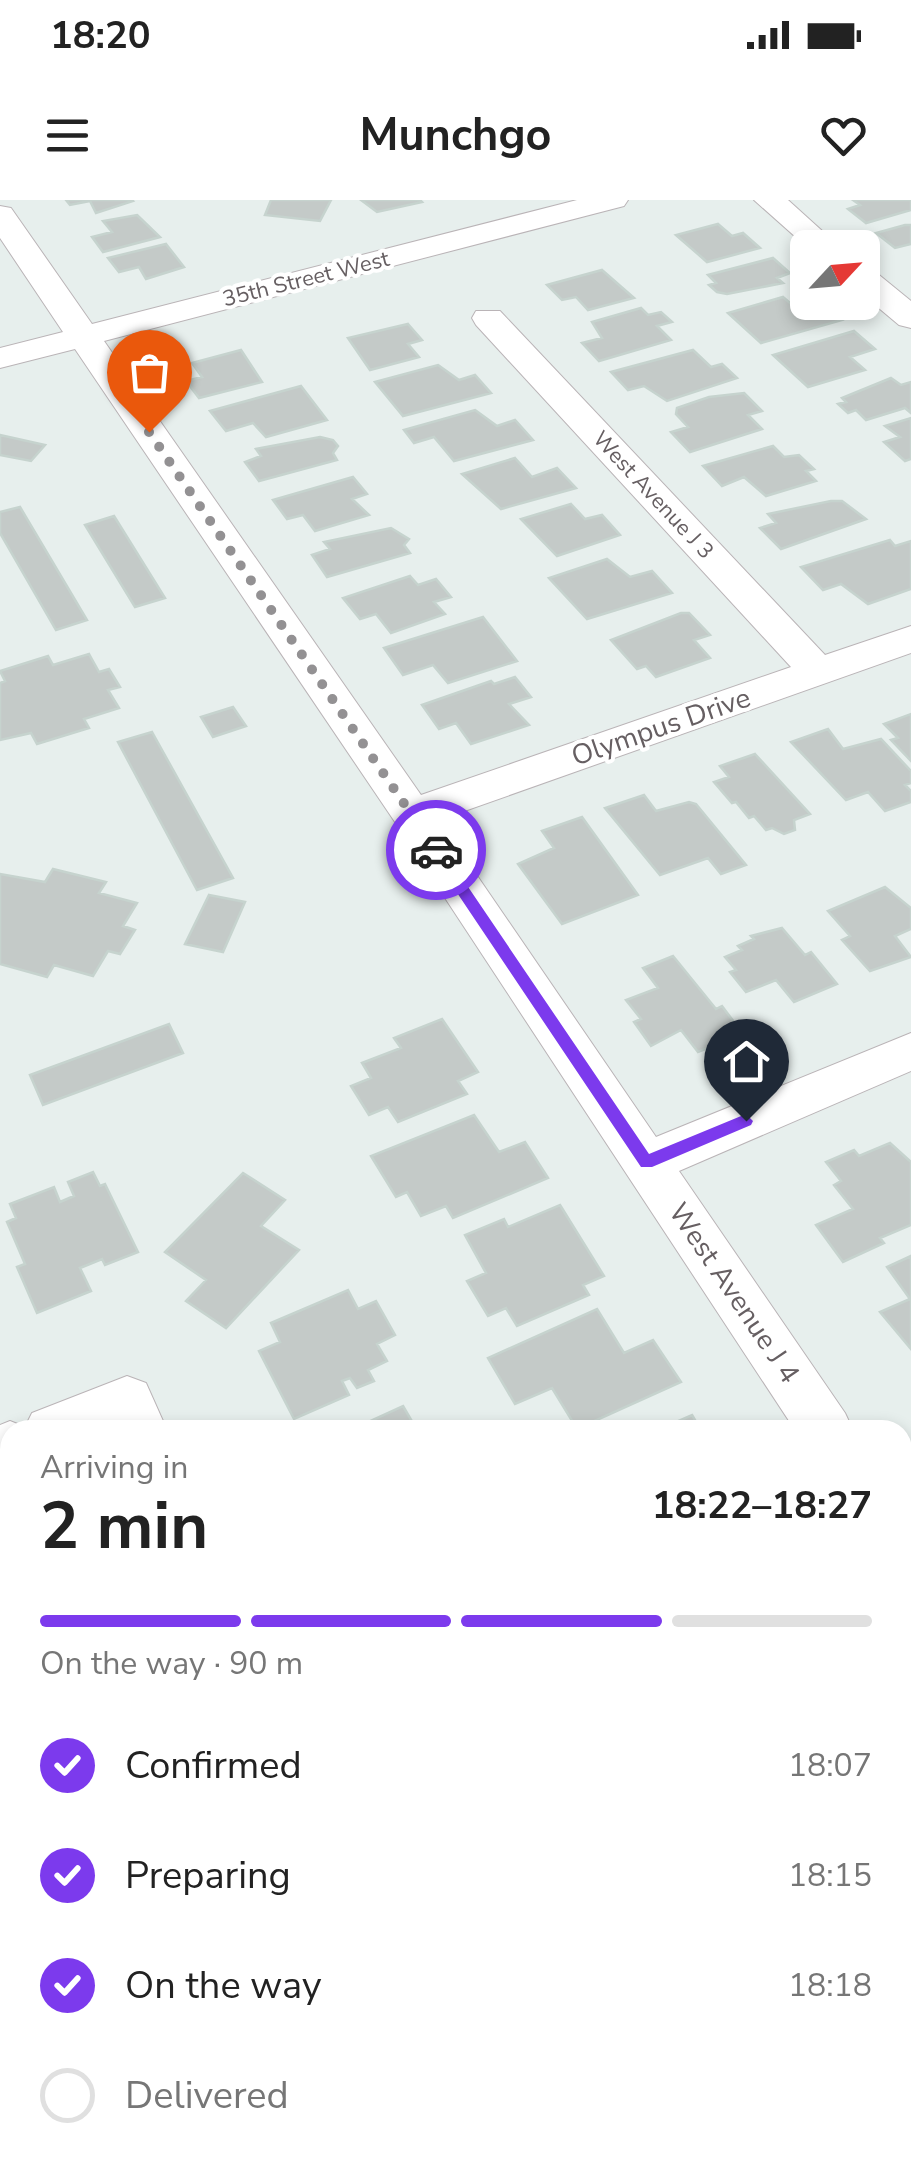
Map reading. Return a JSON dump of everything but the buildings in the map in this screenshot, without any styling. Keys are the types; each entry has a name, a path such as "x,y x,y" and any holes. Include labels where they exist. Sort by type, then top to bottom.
{"street":[{"name":"35th Street West","path":"0,358 613,200"},
{"path":"769,200 805,230"},
{"name":"West Avenue J 4","path":"0,215 412,814 819,1420"},
{"path":"880,293 911,318"},
{"name":"West Avenue J 3","path":"488,318 818,672"},
{"name":"Olympus Drive","path":"412,814 911,640"},
{"path":"646,1162 911,1051"},
{"path":"106,1420 133,1415"}],"way so far":[{"path":"149,432 436,850"}],"route":[{"path":"436,850 646,1162 746,1121"}]}
